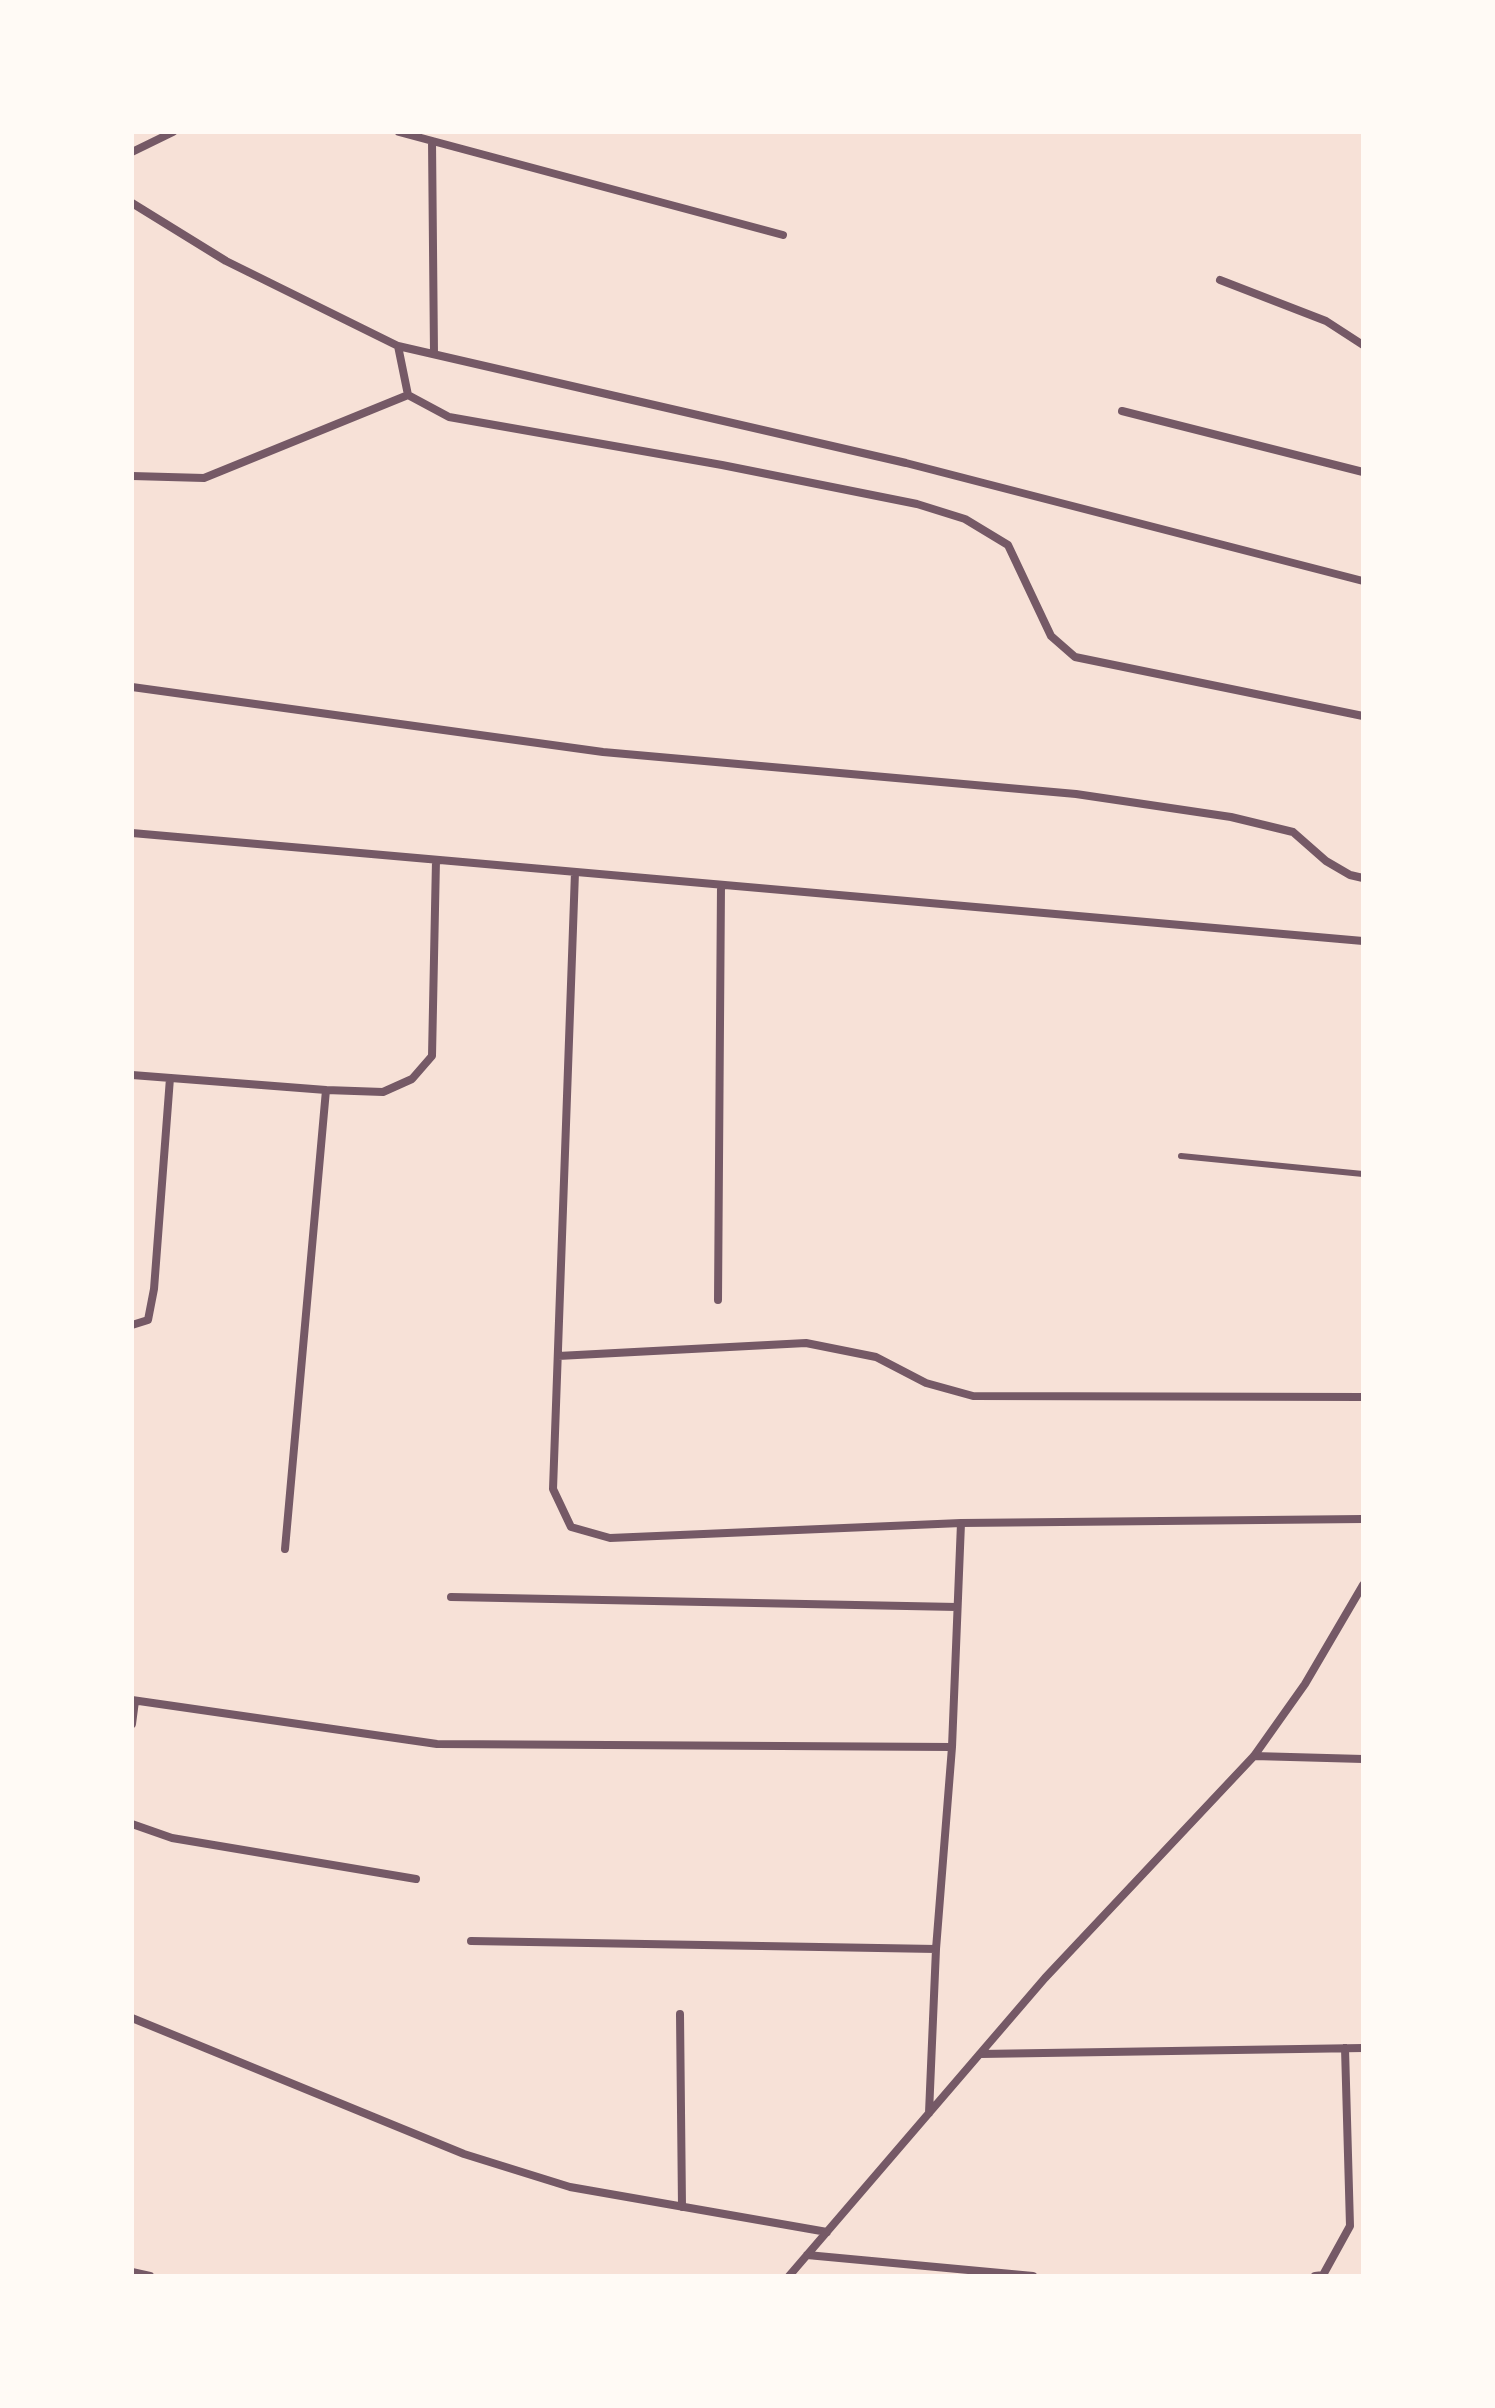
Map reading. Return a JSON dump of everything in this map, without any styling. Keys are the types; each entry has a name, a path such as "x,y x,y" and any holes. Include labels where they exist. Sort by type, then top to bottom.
{"street":[{"path":"132,152 173,132"},
{"path":"399,132 783,235"},
{"path":"432,141 434,354"},
{"path":"132,203 226,261 398,346 906,463 1363,581"},
{"path":"1220,280 1326,321 1363,345"},
{"path":"398,346 408,395"},
{"path":"132,476 204,478 408,395"},
{"path":"408,395 449,417 722,465 917,504 965,519 1008,545 1051,636 1075,657 1363,716"},
{"path":"1122,411 1363,472"},
{"path":"132,687 603,752 1076,794 1231,817 1293,832 1326,861 1350,875 1363,878"},
{"path":"132,833 1363,941"},
{"path":"132,1075 383,1092 412,1079 432,1056 436,860"},
{"path":"575,872 553,1489 571,1527 610,1538 961,1523 1363,1519"},
{"path":"718,1300 721,885"},
{"path":"132,1325 148,1320 154,1289 170,1078"},
{"path":"285,1549 326,1090"},
{"path":"558,1356 806,1343 876,1357 926,1383 973,1396 1363,1397"},
{"path":"929,2113 936,1949 952,1747 961,1523"},
{"path":"789,2276 1045,1978 1254,1756 1305,1684 1363,1585"},
{"path":"451,1597 957,1607"},
{"path":"132,1724 133,1700 437,1744 952,1747"},
{"path":"1254,1756 1363,1759"},
{"path":"132,1824 172,1838 416,1879"},
{"path":"471,1941 936,1949"},
{"path":"680,2014 682,2207"},
{"path":"132,2018 464,2154 570,2187 827,2232"},
{"path":"1315,2276 1323,2275 1350,2226 1345,2048"},
{"path":"980,2054 1363,2048"},
{"path":"807,2255 1033,2276"},
{"path":"132,2272 150,2276"}],"lane":[{"path":"1181,1156 1363,1174"}]}
